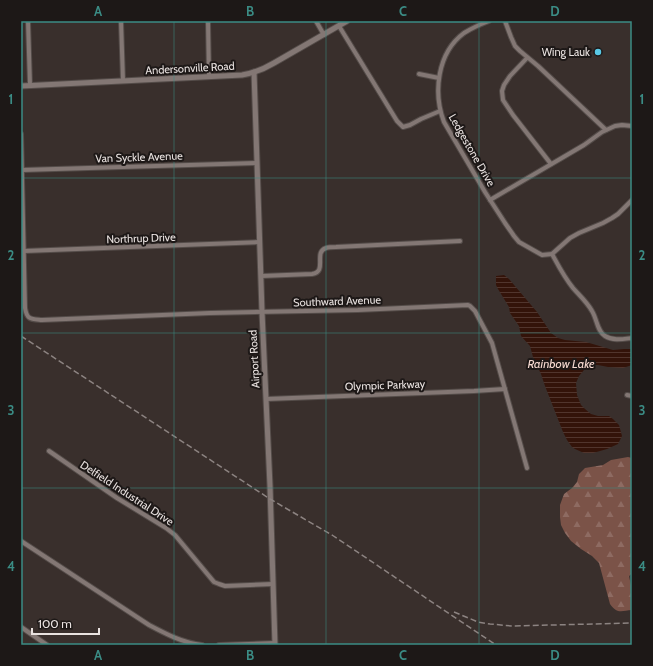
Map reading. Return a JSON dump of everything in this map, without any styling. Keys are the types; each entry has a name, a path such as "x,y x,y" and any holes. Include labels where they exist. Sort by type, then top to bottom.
{"street":[{"path":"28,21 30,85"},
{"path":"121,21 123,81"},
{"path":"208,21 209,77"},
{"path":"316,21 324,34"},
{"name":"Andersonville Road","path":"21,86 242,75 265,68 347,21"},
{"name":"Ledgestone Drive","path":"489,21 464,34 454,43 445,57 441,68 438,95 440,111 444,122 490,200 519,242 542,255 552,254"},
{"path":"506,21 515,46 606,130"},
{"path":"339,26 400,126 403,127 410,125 440,111"},
{"path":"528,58 510,76 504,85 502,92 503,100 551,164"},
{"name":"Airport Road","path":"254,72 275,644"},
{"path":"419,74 440,78"},
{"path":"490,200 606,130 615,126 632,126"},
{"path":"21,134 24,251"},
{"name":"Van Syckle Avenue","path":"22,170 257,162"},
{"path":"632,200 618,214 603,223 578,233 552,254 562,274 590,307 601,333 605,336 616,339 632,338"},
{"path":"261,276 317,273 320,265 320,253 326,248 460,241"},
{"name":"Northrup Drive","path":"24,251 260,242"},
{"name":"Southward Avenue","path":"24,251 25,308 28,317 31,319 42,320 358,310 468,305 475,311 492,343 528,468"},
{"name":"Olympic Parkway","path":"266,399 505,389"},
{"name":"Delfield Industrial Drive","path":"49,451 117,498 170,531 184,545 214,582 225,586 273,584"},
{"path":"21,541 170,637 189,643 202,645"},
{"path":"21,628 48,645"},
{"path":"219,645 275,644"}],"green space":[{"path":"628,457 632,458 632,573 629,576 632,590 632,610 617,611 610,604 599,563 571,541 565,533 561,525 560,505 564,494 577,482 579,474 585,468 603,465 611,460"}],"water":[{"name":"Rainbow Lake","path":"504,275 537,312 551,333 558,338 586,342 613,350 632,349 632,365 623,368 592,365 584,370 576,383 577,395 581,405 585,409 591,414 598,416 609,416 619,425 622,436 618,444 593,453 584,453 572,447 567,440 533,357 530,346 521,336 519,326 510,313 509,307 496,285 496,276"}],"railway":[{"path":"21,336 270,499 332,535 496,645"},
{"path":"454,612 478,622 512,626 632,623"}],"place":[{"name":"Wing Lauk","path":"598,52"}]}
